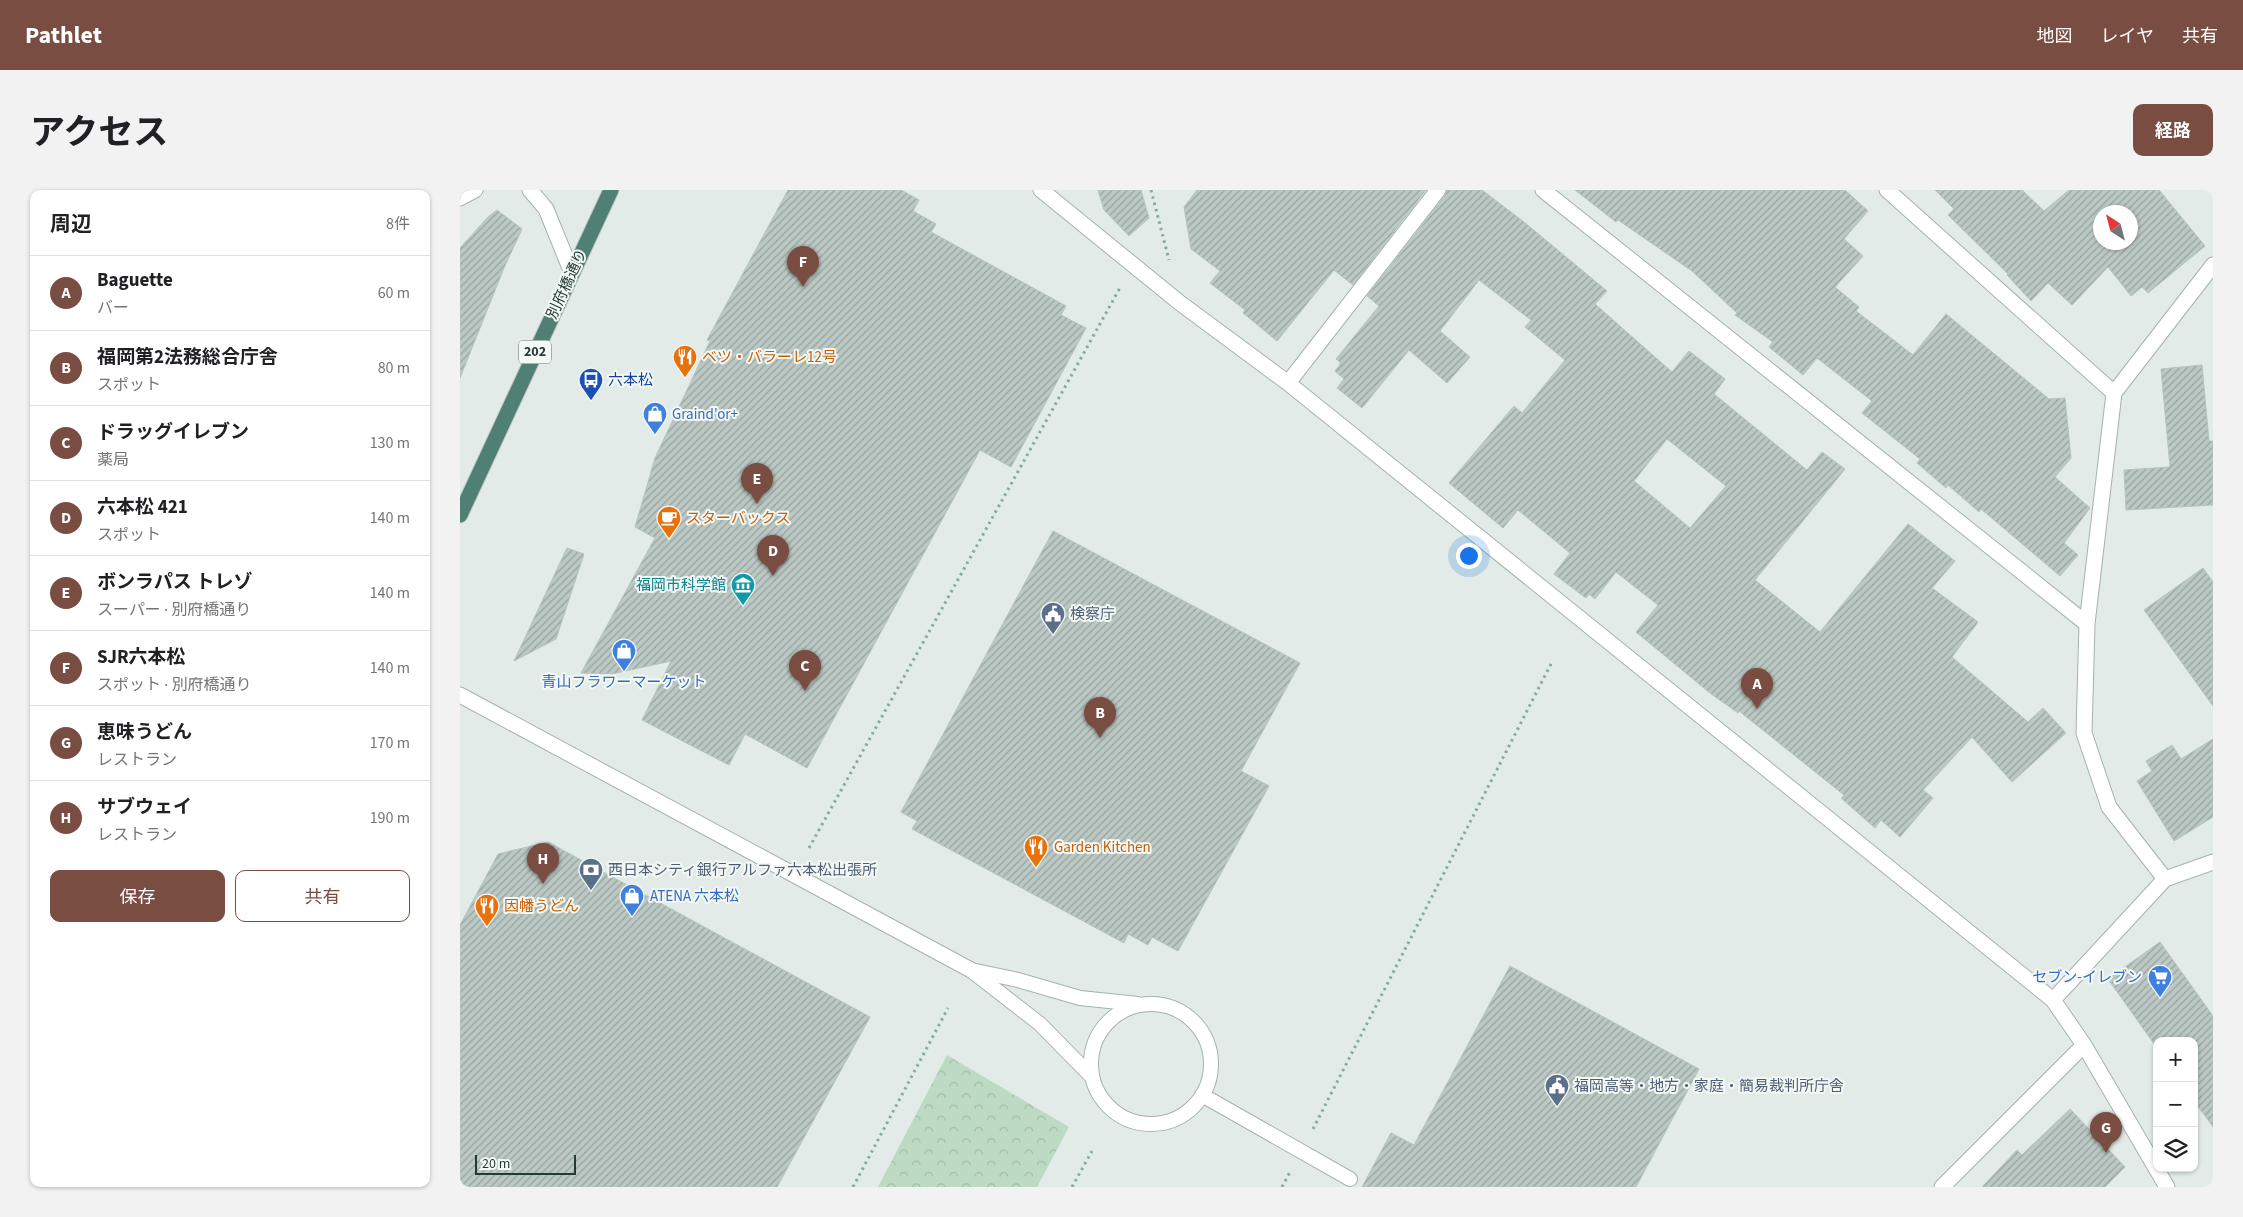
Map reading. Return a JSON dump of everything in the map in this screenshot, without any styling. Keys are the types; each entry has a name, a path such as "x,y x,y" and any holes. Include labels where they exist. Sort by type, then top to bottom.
{"highway":[{"name":"別府橋通り","path":"460,515 611,190"}],"street":[{"path":"460,198 475,190"},
{"path":"530,190 546,209 572,273"},
{"path":"1041,190 1180,303 1288,383 2053,1000 2084,1045 2167,1187"},
{"path":"1288,383 1438,190"},
{"path":"1543,190 2087,624"},
{"path":"1887,190 2114,393"},
{"path":"2165,879 2109,807 2084,733 2087,624 2114,393 2213,265"},
{"path":"460,695 971,970"},
{"path":"2053,1000 2165,879 2213,862"},
{"path":"1942,1187 2084,1045"}],"lane":[{"path":"971,970 1018,980 1080,998 1160,1005 1175,1009 1189,1018 1200,1030 1208,1045 1210,1063 1208,1080 1202,1095 1191,1109 1176,1118 1159,1123 1142,1124 1124,1118 1110,1108 1098,1094 1092,1078 1090,1060 1095,1042 1102,1028 1121,1013 1144,1004"},
{"path":"971,970 1040,1024 1092,1078"},
{"path":"1202,1095 1350,1179"}],"path":[{"path":"1151,190 1180,303"},
{"path":"809,848 1133,265"},
{"path":"1302,1152 1552,662"},
{"path":"853,1187 948,1008"},
{"path":"1072,1187 1092,1151"}],"green space":[{"path":"947,1055 1069,1127 1037,1187 878,1187"}],"building":[{"path":"788,190 901,190 919,200 913,211 936,224 931,232 1066,306 1061,315 1086,328 1011,467 980,450 807,768 745,734 729,765 642,720 671,661 612,674 581,673 655,538 635,527 655,458 710,341 707,340"},
{"path":"1098,190 1141,190 1149,218 1129,236 1104,210"},
{"path":"1197,190 1426,190 1353,285 1334,270 1277,341 1243,313 1245,310 1210,283 1220,271 1191,249 1184,207"},
{"path":"1447,190 1482,190 1524,222 1607,291 1595,304 1672,372 1689,351 1725,379 1714,394 1807,470 1822,452 1845,469 1755,580 1820,632 1908,524 1955,561 1932,588 1978,622 1952,657 2028,722 2043,708 2066,733 2012,782 1972,737 1923,790 1933,798 1900,837 1881,820 1875,828 1841,798 1844,795 1739,711 1738,713 1710,693 1636,632 1658,605 1616,572 1595,599 1589,594 1586,598 1554,574 1570,553 1518,510 1503,528 1449,483 1514,406 1522,413 1565,360 1525,327 1531,320 1479,280 1440,331 1470,357 1447,383 1409,350 1362,408 1337,388 1344,379 1335,371 1341,363 1336,359 1379,306 1367,296 1445,196","holes":["1667,439 1726,486 1690,528 1634,481"]},
{"path":"1575,190 1845,190 1868,211 1844,239 1863,256 1835,287 1859,307 1856,311 1913,355 1946,314 2049,399 2065,398 2071,458 2055,477 2090,508 2064,543 2078,555 2060,576 1981,509 1979,512 1948,485 1946,488 1917,463 1920,459 1862,413 1872,401 1817,358 1803,375 1769,347 1773,342 1735,315 1737,313 1692,271 1618,220 1616,222"},
{"path":"1935,190 2022,190 2044,211 2069,190 2159,190 2205,246 2148,293 2142,287 2131,296 2108,267 2072,305 2048,283 2031,301 2008,274 1948,215 1954,209"},
{"path":"497,210 522,229 504,268 460,378 460,248 488,217"},
{"path":"2202,365 2209,441 2213,441 2213,505 2126,510 2124,470 2170,467 2161,369"},
{"path":"1053,531 1300,663 1241,771 1269,786 1178,951 1152,937 1148,945 1128,934 1124,943 912,829 917,821 901,812"},
{"path":"567,548 584,554 556,639 514,661"},
{"path":"2203,568 2213,582 2213,706 2144,610"},
{"path":"2213,739 2213,817 2174,841 2137,781 2152,771 2146,761 2172,745 2181,759"},
{"path":"548,842 870,1017 777,1187 460,1187 460,925 498,854"},
{"name":"セブン-イレブン","path":"2160,942 2213,1016 2213,1127 2198,1106 2198,1037 2153,1037 2153,1042 2108,979"},
{"name":"福岡高等・地方・家庭・簡易裁判所庁舎","path":"1510,966 1699,1069 1636,1187 1362,1187 1391,1133 1414,1145"},
{"path":"2070,1109 2125,1167 2105,1187 1982,1187 2017,1150 2022,1155"}],"place":[{"name":"SJR六本松","path":"803,287"},
{"name":"ベツ・バラーレ12号","path":"685,378"},
{"name":"六本松","path":"591,401"},
{"name":"Graind'or+","path":"655,435"},
{"name":"ボンラパス トレゾ","path":"757,504"},
{"name":"スターバックス","path":"669,539"},
{"name":"六本松 421","path":"773,576"},
{"name":"福岡市科学館","path":"743,606"},
{"name":"検察庁","path":"1053,635"},
{"name":"青山フラワーマーケット","path":"624,672"},
{"name":"ドラッグイレブン","path":"805,691"},
{"name":"Baguette","path":"1757,709"},
{"name":"福岡第2法務総合庁舎","path":"1100,738"},
{"name":"Garden Kitchen","path":"1036,868"},
{"name":"サブウェイ","path":"543,884"},
{"name":"西日本シティ銀行アルファ六本松出張所","path":"591,891"},
{"name":"ATENA 六本松","path":"632,917"},
{"name":"因幡うどん","path":"487,927"},
{"name":"セブン-イレブン","path":"2160,998"},
{"name":"福岡高等・地方・家庭・簡易裁判所庁舎","path":"1557,1107"},
{"name":"恵味うどん","path":"2106,1153"}]}
